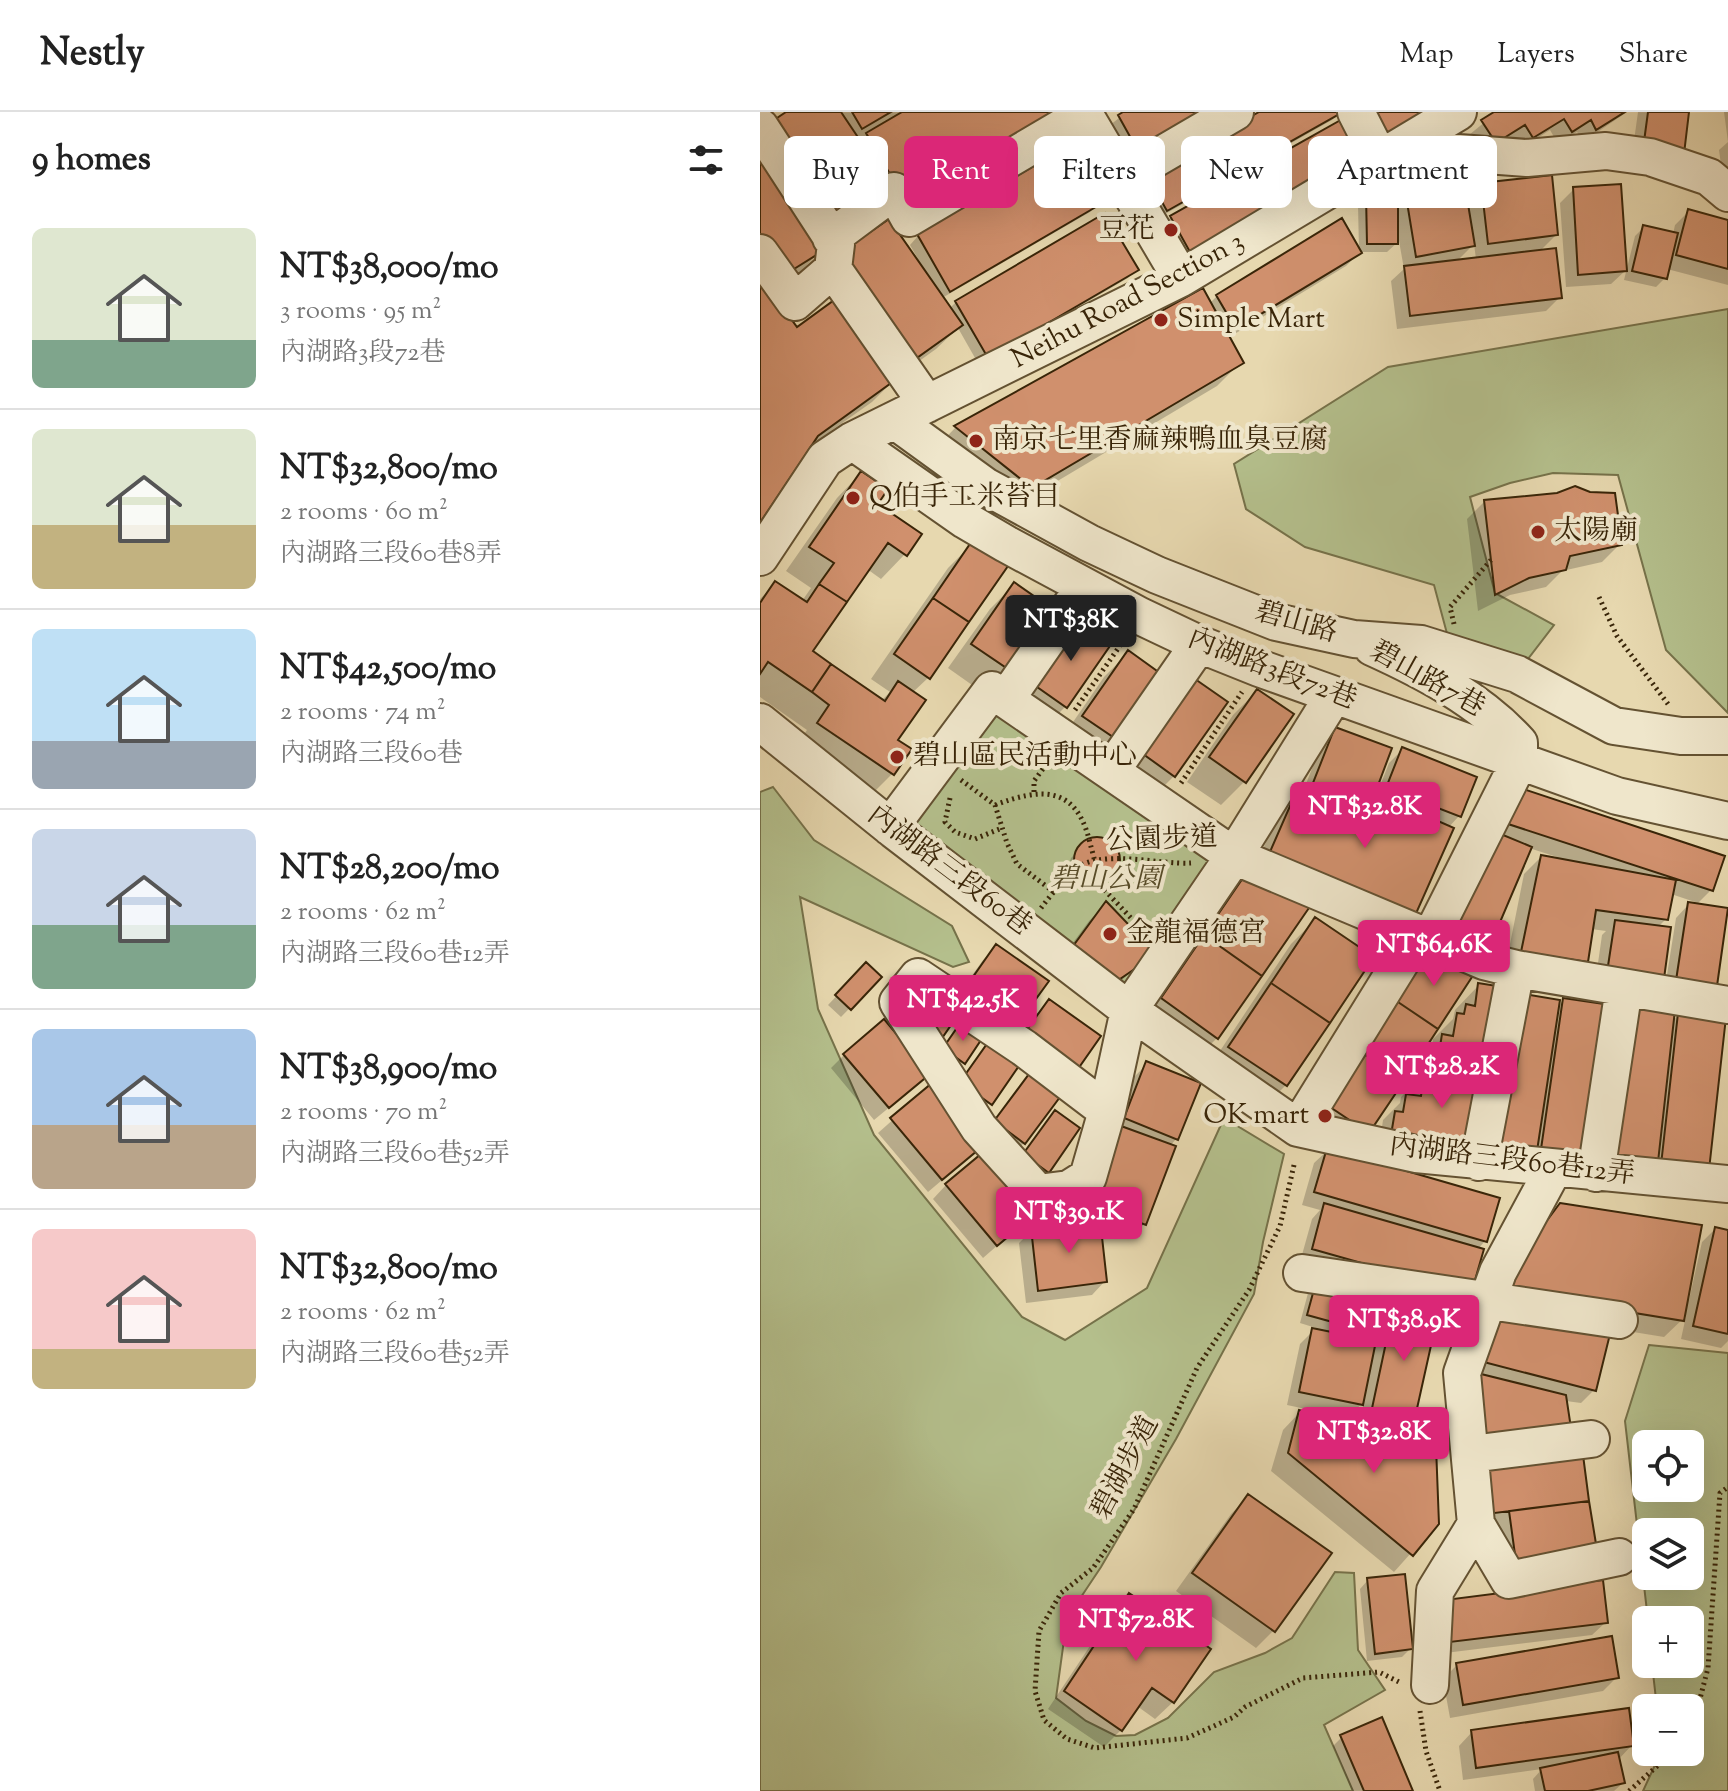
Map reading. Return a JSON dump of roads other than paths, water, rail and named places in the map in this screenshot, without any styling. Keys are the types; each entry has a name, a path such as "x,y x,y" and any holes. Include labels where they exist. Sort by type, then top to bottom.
{"street":[{"path":"1165,153 1235,112"},
{"path":"1356,112 1378,136"},
{"name":"Neihu Road Section 3","path":"1418,136 1458,112"},
{"path":"760,253 795,302 832,253 894,191 909,218 1084,113 1097,136"},
{"path":"760,127 832,253 927,404"},
{"path":"1497,156 1527,158 1606,151 1650,157 1709,177 1728,193"},
{"name":"Neihu Road Section 3","path":"760,557 825,459 852,441 1181,278 1308,202"},
{"path":"1140,208 1181,278"},
{"name":"碧山路","path":"894,420 985,486 1089,543 1157,575 1276,622 1354,639 1421,644 1517,674 1614,726 1711,736"},
{"name":"內湖路3段72巷","path":"852,441 965,520 1084,587 1199,644 1617,796 1728,821"},
{"path":"1006,699 1084,587"},
{"name":"碧山路7巷","path":"1354,639 1397,658 1464,696 1499,721 1519,743 1519,762"},
{"path":"1111,771 1199,644"},
{"path":"890,827 945,767 992,690 1234,856 1484,961 1728,1005"},
{"path":"1107,1111 1024,1048 918,977 898,1002 979,1128 1038,1193 1069,1189 1088,1177 1107,1111 1129,1010 1234,856 1334,695"},
{"name":"內湖路三段60巷","path":"760,722 890,827 1129,1010 1298,1128"},
{"path":"1298,1128 1424,936 1519,762"},
{"path":"1479,1162 1516,969"},
{"path":"1596,1173 1624,988"},
{"name":"內湖路三段60巷12弄","path":"1298,1128 1416,1154 1728,1184"},
{"path":"1554,1168 1498,1272 1462,1373 1476,1524 1509,1580 1619,1557"},
{"path":"1302,1273 1619,1320"},
{"path":"1471,1454 1591,1439"},
{"path":"1419,1691 1435,1591 1476,1524"}],"place":[{"name":"豆花","path":"1171,230"},
{"name":"Simple Mart","path":"1161,320"},
{"name":"南京七里香麻辣鴨血臭豆腐","path":"976,441"},
{"name":"Q伯手工米苔目","path":"853,498"},
{"name":"太陽廟","path":"1538,532"},
{"name":"碧山區民活動中心","path":"897,757"},
{"name":"金龍福德宮","path":"1110,934"},
{"name":"OK mart","path":"1325,1116"}],"park label":[{"name":"碧山公園","path":"1106,880"}]}
